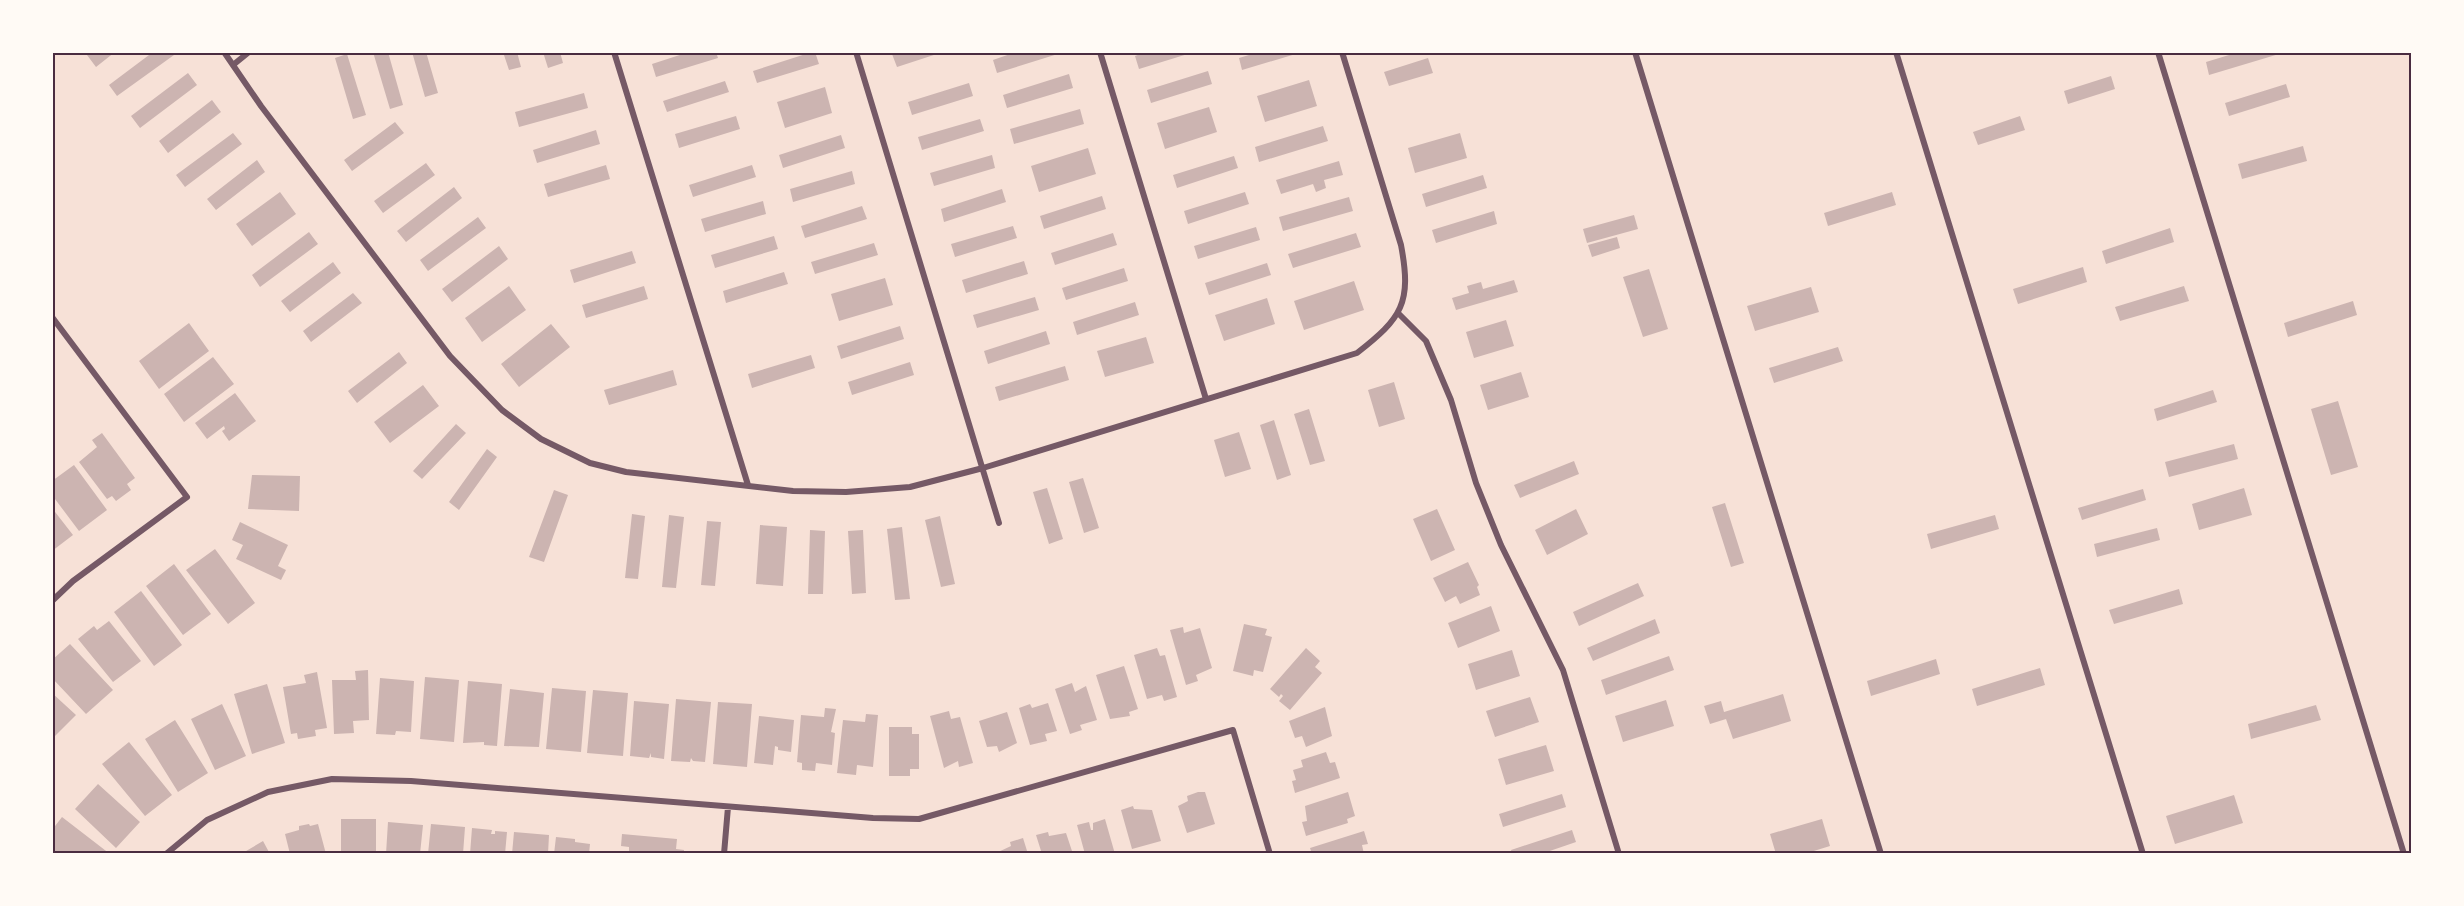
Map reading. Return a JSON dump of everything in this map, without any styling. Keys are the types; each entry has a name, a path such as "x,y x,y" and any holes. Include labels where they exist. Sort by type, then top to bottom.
{"street":[{"path":"224,52 261,106 450,356 502,410 541,439 590,463 626,472 793,491 856,492 910,487 983,468 1357,352 1379,335 1399,314 1407,276 1401,245 1342,52"},
{"path":"233,65 249,52"},
{"path":"614,52 748,485"},
{"path":"856,52 999,523"},
{"path":"1100,52 1206,399"},
{"path":"1635,52 1881,854"},
{"path":"1896,52 2144,854"},
{"path":"2157,52 2404,854"},
{"path":"1399,314 1426,341 1451,400 1476,483 1501,545 1563,670 1620,854"},
{"path":"52,317 187,497 73,581 52,601"},
{"path":"166,854 207,820 268,792 332,779 411,781 728,807 919,819 1233,730 1270,854"},
{"path":"724,854 728,807"}],"building":[{"path":"90,52 115,52 96,67 87,55"},
{"path":"153,52 174,55 117,96 109,85"},
{"path":"373,52 388,52 403,105 390,109"},
{"path":"412,52 426,52 438,93 425,97"},
{"path":"503,52 517,52 521,67 509,70"},
{"path":"543,52 560,52 563,63 548,68"},
{"path":"689,52 716,52 718,58 656,77 652,64"},
{"path":"815,52 819,64 757,83 753,71"},
{"path":"897,52 940,53 897,67 892,54"},
{"path":"1016,52 1061,53 997,73 993,60"},
{"path":"1146,52 1191,53 1139,69 1135,56"},
{"path":"1259,52 1299,53 1242,70 1239,58"},
{"path":"2239,52 2278,52 2279,54 2209,75 2206,62"},
{"path":"347,54 366,115 353,119 335,58"},
{"path":"1428,58 1433,73 1389,86 1384,72"},
{"path":"1208,71 1212,84 1151,103 1147,90"},
{"path":"188,73 197,85 140,128 131,116"},
{"path":"1069,74 1073,88 1007,108 1003,95"},
{"path":"2111,76 2115,89 2068,104 2064,91"},
{"path":"1309,80 1317,106 1265,122 1257,96"},
{"path":"725,81 729,92 667,112 663,101"},
{"path":"969,83 973,96 912,115 908,102"},
{"path":"2286,84 2290,97 2229,116 2225,103"},
{"path":"825,87 832,113 785,128 777,102"},
{"path":"584,93 588,108 519,127 515,112"},
{"path":"212,100 221,112 168,153 159,141"},
{"path":"1209,107 1217,132 1165,149 1157,123"},
{"path":"1080,109 1084,124 1014,144 1010,129"},
{"path":"736,116 740,129 679,148 675,134"},
{"path":"2020,116 2025,130 1978,145 1973,132"},
{"path":"980,119 984,131 922,150 918,137"},
{"path":"395,122 404,133 352,171 344,160"},
{"path":"1323,126 1328,141 1259,162 1255,147"},
{"path":"596,130 600,144 537,163 533,150"},
{"path":"233,133 242,144 185,187 176,175"},
{"path":"1460,133 1467,158 1415,173 1408,148"},
{"path":"841,135 845,148 783,168 779,155"},
{"path":"2303,146 2307,161 2242,179 2238,164"},
{"path":"1088,148 1096,174 1039,192 1031,166"},
{"path":"992,155 995,168 934,186 930,173"},
{"path":"1234,156 1238,168 1177,188 1173,175"},
{"path":"257,160 265,172 216,210 207,199"},
{"path":"1339,161 1343,175 1324,180 1326,188 1316,192 1313,184 1281,194 1276,180"},
{"path":"426,163 435,175 383,213 374,201"},
{"path":"606,165 610,179 548,197 544,184"},
{"path":"752,165 756,177 693,197 689,185"},
{"path":"852,171 855,184 793,202 790,189"},
{"path":"1483,175 1487,188 1426,207 1422,194"},
{"path":"454,187 462,198 406,242 397,231"},
{"path":"1002,189 1006,202 944,222 941,209"},
{"path":"280,192 296,214 252,246 236,224"},
{"path":"1245,192 1249,204 1188,224 1184,211"},
{"path":"1892,192 1896,205 1828,226 1824,213"},
{"path":"1102,196 1106,209 1044,229 1040,216"},
{"path":"1349,197 1353,211 1283,231 1279,217"},
{"path":"763,201 766,214 705,232 701,219"},
{"path":"862,206 867,219 805,238 801,226"},
{"path":"1494,211 1497,224 1436,243 1432,230"},
{"path":"1634,215 1638,229 1587,243 1583,229"},
{"path":"478,217 486,228 428,271 420,260"},
{"path":"1013,226 1017,238 955,257 951,244"},
{"path":"1256,227 1260,240 1198,259 1194,246"},
{"path":"2170,228 2174,242 2106,264 2102,251"},
{"path":"309,232 318,244 260,287 252,275"},
{"path":"1113,233 1117,245 1055,265 1051,253"},
{"path":"1356,233 1361,247 1293,268 1288,254"},
{"path":"774,236 778,249 715,268 711,255"},
{"path":"1617,237 1620,248 1592,257 1588,245"},
{"path":"874,243 878,255 815,274 811,262"},
{"path":"499,246 508,259 452,302 442,289"},
{"path":"632,251 636,263 574,283 570,270"},
{"path":"1024,261 1028,274 966,293 962,280"},
{"path":"333,262 341,273 290,312 281,301"},
{"path":"1267,263 1271,275 1209,295 1205,283"},
{"path":"2083,267 2087,282 2018,304 2013,289"},
{"path":"1124,268 1128,281 1066,300 1062,288"},
{"path":"1649,269 1668,329 1643,337 1623,277"},
{"path":"784,272 788,284 726,303 723,291"},
{"path":"885,278 893,305 839,321 831,294"},
{"path":"1514,280 1518,292 1456,310 1452,298 1469,293 1467,286 1481,282 1483,289"},
{"path":"1354,281 1364,310 1304,330 1294,301"},
{"path":"509,286 526,310 482,342 465,318"},
{"path":"644,286 648,299 586,318 582,305"},
{"path":"2184,286 2189,301 2120,321 2115,307"},
{"path":"1811,287 1819,312 1755,331 1747,306"},
{"path":"353,293 362,303 311,342 303,331"},
{"path":"1035,297 1039,310 977,328 973,315"},
{"path":"1267,298 1275,324 1224,341 1215,315"},
{"path":"2353,301 2357,315 2288,337 2284,323"},
{"path":"1135,302 1139,315 1077,335 1073,322"},
{"path":"1506,320 1514,346 1474,358 1466,332"},
{"path":"189,323 209,351 159,389 139,361"},
{"path":"551,324 570,347 519,387 501,364"},
{"path":"900,326 904,339 841,359 837,346"},
{"path":"1046,331 1050,344 988,364 984,351"},
{"path":"1146,337 1154,363 1105,377 1097,351"},
{"path":"1838,347 1843,361 1774,383 1769,368"},
{"path":"399,352 407,363 357,403 348,391"},
{"path":"811,355 815,368 752,388 748,374"},
{"path":"213,357 234,384 184,422 164,394"},
{"path":"910,362 914,375 852,395 848,382"},
{"path":"1065,366 1069,380 999,401 995,387"},
{"path":"673,370 677,385 609,405 604,390"},
{"path":"1521,372 1529,397 1488,410 1480,385"},
{"path":"1394,382 1405,419 1379,427 1368,390"},
{"path":"423,385 439,406 390,443 374,422"},
{"path":"2213,390 2217,402 2157,421 2154,409"},
{"path":"235,393 256,421 229,441 222,431 225,429 224,426 207,439 195,423"},
{"path":"2338,401 2358,467 2331,475 2311,409"},
{"path":"1309,409 1325,461 1310,465 1294,414"},
{"path":"1274,420 1291,475 1277,480 1260,425"},
{"path":"456,424 466,433 422,479 413,471"},
{"path":"1239,432 1251,469 1225,477 1214,440"},
{"path":"102,433 135,478 127,484 131,490 116,501 112,496 107,499 79,462 97,447 92,440"},
{"path":"2234,444 2238,459 2169,477 2165,462"},
{"path":"487,449 497,457 459,510 449,502"},
{"path":"1574,461 1579,474 1520,498 1514,485"},
{"path":"74,465 107,510 79,531 52,495 52,481"},
{"path":"252,475 300,476 299,511 248,509"},
{"path":"1083,478 1099,528 1084,533 1069,482"},
{"path":"1047,488 1063,539 1049,544 1033,492"},
{"path":"2244,488 2252,515 2199,530 2192,504"},
{"path":"2143,489 2146,500 2082,520 2078,508"},
{"path":"554,490 568,495 544,562 529,557"},
{"path":"1725,503 1744,563 1731,567 1712,507"},
{"path":"52,508 73,535 52,551"},
{"path":"1437,509 1455,550 1431,561 1413,519"},
{"path":"1576,509 1588,534 1547,555 1535,530"},
{"path":"632,514 645,516 638,579 625,578"},
{"path":"669,515 684,517 676,588 662,587"},
{"path":"1995,515 1999,529 1931,549 1927,534"},
{"path":"940,516 955,584 941,587 925,520"},
{"path":"707,521 721,522 715,586 701,585"},
{"path":"240,522 288,545 278,566 286,570 281,580 236,559 243,545 232,540"},
{"path":"760,525 787,527 783,586 756,584"},
{"path":"902,527 910,599 895,600 887,529"},
{"path":"2157,528 2160,540 2097,557 2094,544"},
{"path":"810,530 825,531 823,594 808,594"},
{"path":"863,530 866,593 852,594 848,531"},
{"path":"215,549 255,603 228,624 186,570"},
{"path":"1468,562 1479,585 1477,587 1480,595 1460,604 1456,596 1445,602 1433,578"},
{"path":"174,564 211,614 183,635 146,586"},
{"path":"1638,583 1644,596 1579,626 1573,612"},
{"path":"2179,589 2183,604 2114,624 2109,610"},
{"path":"141,591 182,645 154,666 114,612"},
{"path":"1491,606 1500,631 1458,648 1448,623"},
{"path":"1655,619 1660,633 1593,661 1587,648"},
{"path":"109,621 141,661 113,682 78,639 94,626 97,630"},
{"path":"1244,624 1267,629 1265,635 1272,637 1263,672 1254,670 1253,676 1233,671"},
{"path":"1183,627 1184,633 1200,628 1212,668 1196,675 1198,681 1186,685 1170,630"},
{"path":"70,644 113,690 86,714 52,678 52,660"},
{"path":"1157,648 1160,656 1165,655 1177,697 1164,701 1162,695 1147,699 1134,655"},
{"path":"1306,648 1320,661 1315,667 1322,673 1290,710 1279,701 1283,696 1281,694 1279,697 1270,689"},
{"path":"1512,650 1520,676 1476,690 1468,664"},
{"path":"1669,656 1674,670 1606,695 1601,680"},
{"path":"1936,659 1940,674 1871,696 1867,681"},
{"path":"1124,666 1138,709 1129,712 1130,716 1110,719 1096,675"},
{"path":"2040,668 2045,685 1977,706 1972,689"},
{"path":"368,670 369,720 353,721 354,733 334,734 332,680 356,680 355,671"},
{"path":"317,672 327,728 315,730 316,736 298,739 297,733 291,734 283,687 306,683 304,675"},
{"path":"425,677 459,680 454,742 420,739"},
{"path":"380,678 414,681 411,732 396,731 395,735 376,734"},
{"path":"468,681 502,684 497,746 484,745 484,742 463,743"},
{"path":"1072,683 1075,692 1086,686 1097,720 1080,725 1082,730 1070,734 1055,689"},
{"path":"267,684 285,743 252,754 234,694"},
{"path":"552,688 586,691 581,752 546,749"},
{"path":"510,689 544,693 539,747 504,746"},
{"path":"593,690 628,693 623,756 587,753"},
{"path":"52,693 76,715 52,739"},
{"path":"1783,694 1791,721 1733,739 1726,719 1710,724 1704,706 1721,701 1724,712"},
{"path":"1530,697 1539,722 1495,737 1486,711"},
{"path":"676,699 711,702 705,762 693,761 691,758 690,762 671,761"},
{"path":"1666,700 1674,726 1623,742 1615,716"},
{"path":"634,701 669,704 664,759 651,757 651,753 649,758 630,756"},
{"path":"718,702 752,704 747,767 713,764"},
{"path":"1048,703 1057,731 1045,734 1047,741 1030,745 1019,708 1030,704 1032,708"},
{"path":"222,704 246,756 215,770 191,719"},
{"path":"2316,705 2321,720 2251,739 2248,724"},
{"path":"1325,707 1332,736 1306,747 1302,736 1295,738 1289,721"},
{"path":"825,708 836,709 831,732 835,733 832,765 816,763 815,771 802,770 802,763 797,762 801,715 824,717"},
{"path":"949,711 951,719 960,717 973,763 959,767 958,761 944,768 930,716"},
{"path":"1007,712 1017,743 999,752 997,746 987,747 979,721"},
{"path":"866,714 878,715 873,767 857,765 856,775 837,773 843,720 865,722"},
{"path":"759,716 794,720 791,752 778,750 775,746 773,765 754,763"},
{"path":"175,720 208,773 178,792 145,739"},
{"path":"889,727 912,727 912,734 919,734 919,769 910,769 910,776 889,776"},
{"path":"129,742 172,795 145,816 102,764"},
{"path":"1546,745 1554,771 1506,785 1498,759"},
{"path":"1326,752 1330,763 1335,762 1340,778 1295,793 1292,781 1296,780 1293,770 1303,767 1301,760"},
{"path":"98,784 140,822 116,848 75,809"},
{"path":"1205,792 1215,824 1187,833 1178,806 1188,801 1187,796"},
{"path":"1348,792 1355,816 1347,819 1348,823 1306,836 1302,822 1307,821 1305,806"},
{"path":"1562,794 1566,807 1503,827 1499,814"},
{"path":"2234,795 2243,823 2175,844 2166,816"},
{"path":"1133,806 1134,809 1152,810 1161,841 1132,849 1121,810"},
{"path":"62,817 110,854 52,854 52,830"},
{"path":"341,819 376,819 376,854 341,854"},
{"path":"1105,819 1115,854 1085,854 1077,825 1089,822 1093,830 1093,823"},
{"path":"1822,819 1830,846 1804,854 1776,854 1770,834"},
{"path":"388,822 423,825 420,854 386,854"},
{"path":"309,824 310,826 318,824 326,854 290,854 285,834 299,830 299,826"},
{"path":"431,824 465,827 463,854 428,854"},
{"path":"472,828 492,830 491,834 495,834 495,831 507,832 505,854 470,854"},
{"path":"1572,830 1576,842 1541,854 1512,854 1511,850"},
{"path":"1364,831 1368,844 1362,845 1364,854 1312,854 1310,848"},
{"path":"514,832 549,835 548,854 512,854"},
{"path":"1048,832 1049,836 1066,833 1073,854 1042,854 1036,835"},
{"path":"622,834 677,839 676,849 684,850 684,854 629,854 629,847 621,846"},
{"path":"556,837 575,839 575,842 590,844 589,854 554,854"},
{"path":"1023,838 1028,854 994,854 1011,846 1010,842"},
{"path":"263,841 270,854 241,854"}]}
